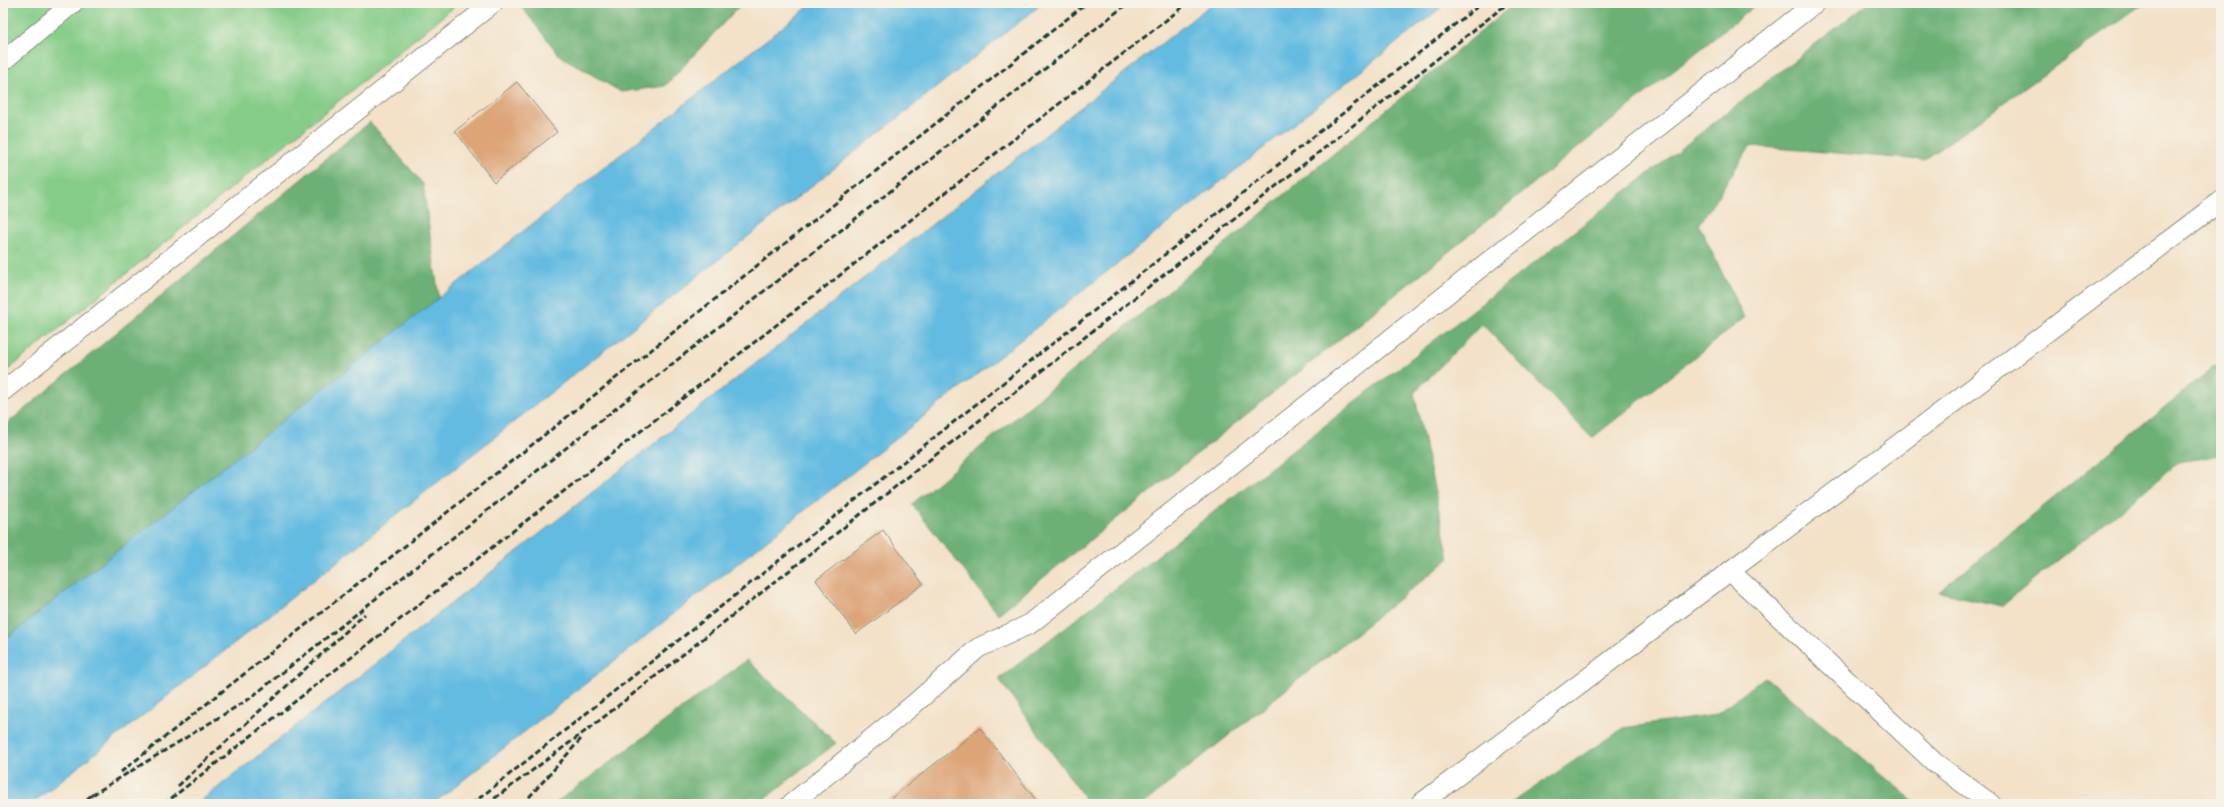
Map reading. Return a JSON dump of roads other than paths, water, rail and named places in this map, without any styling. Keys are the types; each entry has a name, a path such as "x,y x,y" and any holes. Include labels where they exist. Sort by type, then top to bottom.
{"lane":[{"path":"3,60 73,3"},
{"path":"3,391 493,3"},
{"path":"791,804 913,705 978,648 1030,624 1815,3"},
{"path":"1420,804 2221,201"},
{"path":"1730,571 1934,762 1991,804"}],"water":[{"path":"813,3 1043,3 31,804 3,804 3,641"},
{"path":"1213,3 1447,3 433,804 197,804"}],"railway":[{"path":"121,772 1087,3"},
{"path":"92,795 249,699 1128,3"},
{"path":"164,804 1188,3"},
{"path":"472,804 1482,3"},
{"path":"487,804 595,724 1508,3"},
{"path":"178,786 365,614"},
{"path":"523,804 581,739"},
{"path":"80,804 96,792"}]}
